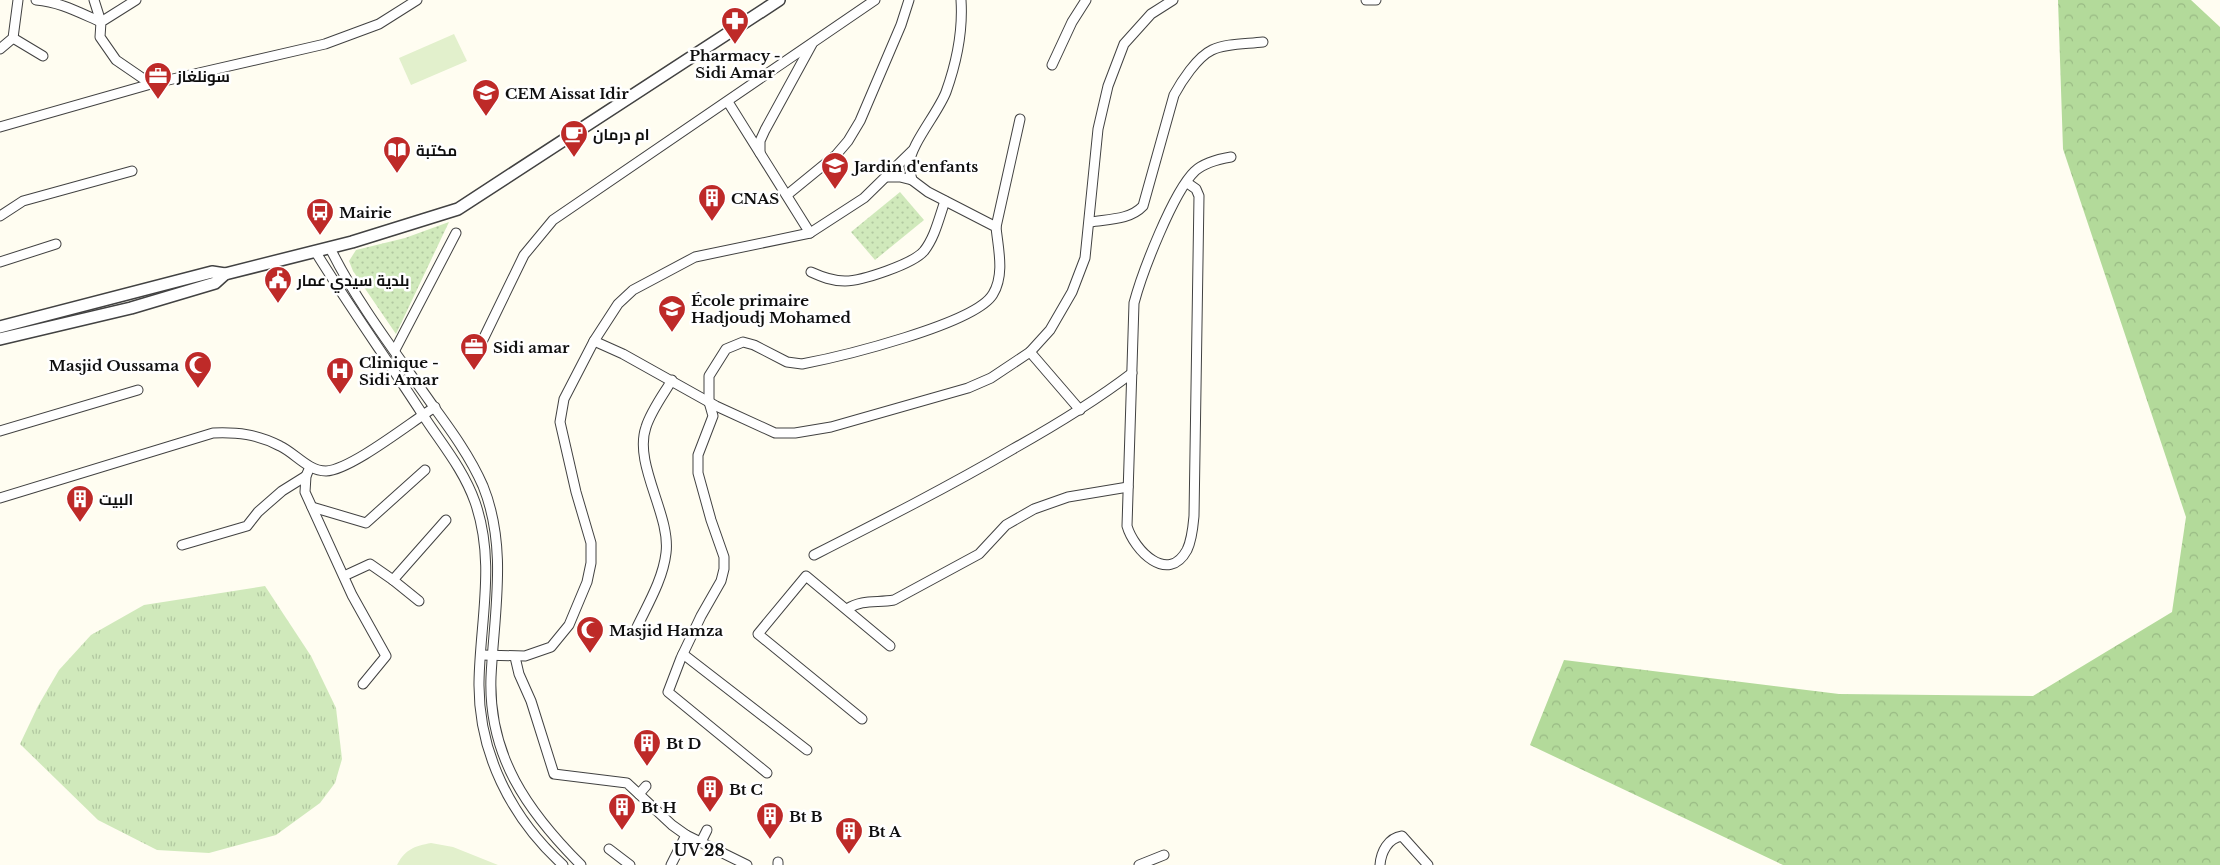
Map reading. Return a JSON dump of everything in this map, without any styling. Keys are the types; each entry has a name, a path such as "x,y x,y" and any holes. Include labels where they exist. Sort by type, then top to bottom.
{"street":[{"path":"0,49 13,38 18,0"},
{"path":"36,0 67,3 100,22"},
{"path":"94,0 100,22 100,38 116,60 151,84"},
{"path":"0,127 151,84 325,44 379,24 417,0"},
{"path":"0,327 212,272 225,274 330,248 458,209 779,0"},
{"path":"476,354 524,255 554,220 875,0"},
{"path":"786,195 830,161 848,141 860,121 902,25 909,0"},
{"path":"481,655 525,656 550,647 569,625 587,582 591,563 591,544 576,492 560,422 564,399 594,341 618,304 633,290 695,257 810,232 864,198 888,178 912,152 939,108 946,92 958,43 962,13 961,0"},
{"path":"1052,65 1072,22 1086,0"},
{"path":"594,341 672,380 709,402 775,433 795,433 831,427 968,388 991,378 1030,352 1050,330 1072,292 1085,258 1098,129 1108,86 1124,44 1151,14 1173,0"},
{"path":"1366,0 1376,0"},
{"path":"100,22 132,1"},
{"path":"13,38 43,56"},
{"path":"760,153 760,141 764,130 812,42"},
{"path":"1090,222 1128,216 1143,206 1174,96 1180,82 1195,65 1211,50 1263,42"},
{"path":"728,102 810,232"},
{"path":"767,773 668,692 701,616 721,581 724,569 724,557 698,473 698,455 712,416 709,402 709,376 726,349 734,344 742,342 754,345 788,362 802,364 902,338 970,314 984,305 993,295 998,284 1000,266 996,227 1020,120"},
{"path":"912,152 909,165 912,180"},
{"path":"1186,182 1196,189 1199,196 1194,516 1192,536 1187,550 1174,563 1164,564 1150,559 1130,539 1127,526 1134,303 1175,200 1186,182 1196,170 1230,157"},
{"path":"0,216 23,201 132,171"},
{"path":"888,178 900,177 912,180 945,202 996,227"},
{"path":"811,272 829,279 845,281 862,278 912,260 922,254 930,242 945,202"},
{"path":"395,350 456,233"},
{"path":"0,262 56,244"},
{"path":"330,248 342,272 435,407 472,464 483,486 494,519 497,543 498,585 491,693 499,738 511,773 526,802 546,828 581,865"},
{"path":"314,252 422,415 459,467 468,485 481,522 485,541 486,580 480,705 486,744 495,770 517,812 531,831 563,865"},
{"path":"0,339 130,308 215,283 225,274"},
{"path":"1030,352 1080,410"},
{"path":"814,555 947,488 1080,410 1132,373"},
{"path":"637,627 662,574 667,552 665,534 643,446 646,427 672,380"},
{"path":"0,431 138,390"},
{"path":"182,545 247,526 258,512 308,471 326,471 348,465 435,407"},
{"path":"0,498 213,433 238,432 256,435 291,452 308,471 305,492 344,576 386,656 363,684"},
{"path":"312,507 366,523 425,470"},
{"path":"847,610 862,602 894,600 970,559 987,547 1006,525 1034,509 1068,498 1128,487"},
{"path":"393,580 446,520"},
{"path":"344,576 370,564 419,600"},
{"path":"862,719 758,634 806,576 890,646"},
{"path":"683,654 808,750"},
{"path":"515,657 519,674 531,701 554,774 627,783 672,825 686,835 747,865"},
{"path":"638,794 646,786"},
{"path":"701,842 707,830"},
{"path":"671,865 686,835"},
{"path":"1380,865 1381,854 1390,841 1395,837 1402,836 1428,865"},
{"path":"609,850 628,860"},
{"path":"1139,865 1164,855"}],"green space":[{"path":"2058,0 2191,0 2220,27 2220,865 1783,865 1530,745 1564,660 1839,694 2033,696 2172,612 2186,517 2063,149"},
{"path":"454,34 467,61 411,85 399,58"},
{"path":"900,192 924,220 875,260 851,232"},
{"path":"449,222 396,334 353,271 349,261 356,250 405,238"},
{"path":"265,586 311,656 336,708 342,759 335,783 320,803 276,835 209,853 157,850 98,820 20,744 38,706 59,670 91,635 144,605"},
{"path":"431,843 453,847 498,865 397,865 403,855 411,849"}],"place":[{"name":"Pharmacy - Sidi Amar","path":"735,45"},
{"name":"سونلغاز","path":"158,100"},
{"name":"CEM Aissat Idir","path":"486,117"},
{"name":"ام درمان","path":"574,158"},
{"name":"مكتبة","path":"397,174"},
{"name":"Jardin d'enfants","path":"835,190"},
{"name":"CNAS","path":"712,222"},
{"name":"Mairie","path":"320,236"},
{"name":"بلدية سيدي عمار","path":"278,304"},
{"name":"École primaire Hadjoudj Mohamed","path":"672,333"},
{"name":"Sidi amar","path":"474,371"},
{"name":"Masjid Oussama","path":"198,389"},
{"name":"Clinique - Sidi Amar","path":"340,395"},
{"name":"البيت","path":"80,523"},
{"name":"Masjid Hamza","path":"590,654"},
{"name":"Bt D","path":"647,767"},
{"name":"Bt C","path":"710,813"},
{"name":"Bt H","path":"622,831"},
{"name":"Bt B","path":"770,840"},
{"name":"Bt A","path":"849,855"}],"district":[{"name":"UV 28","path":"699,850"}]}
